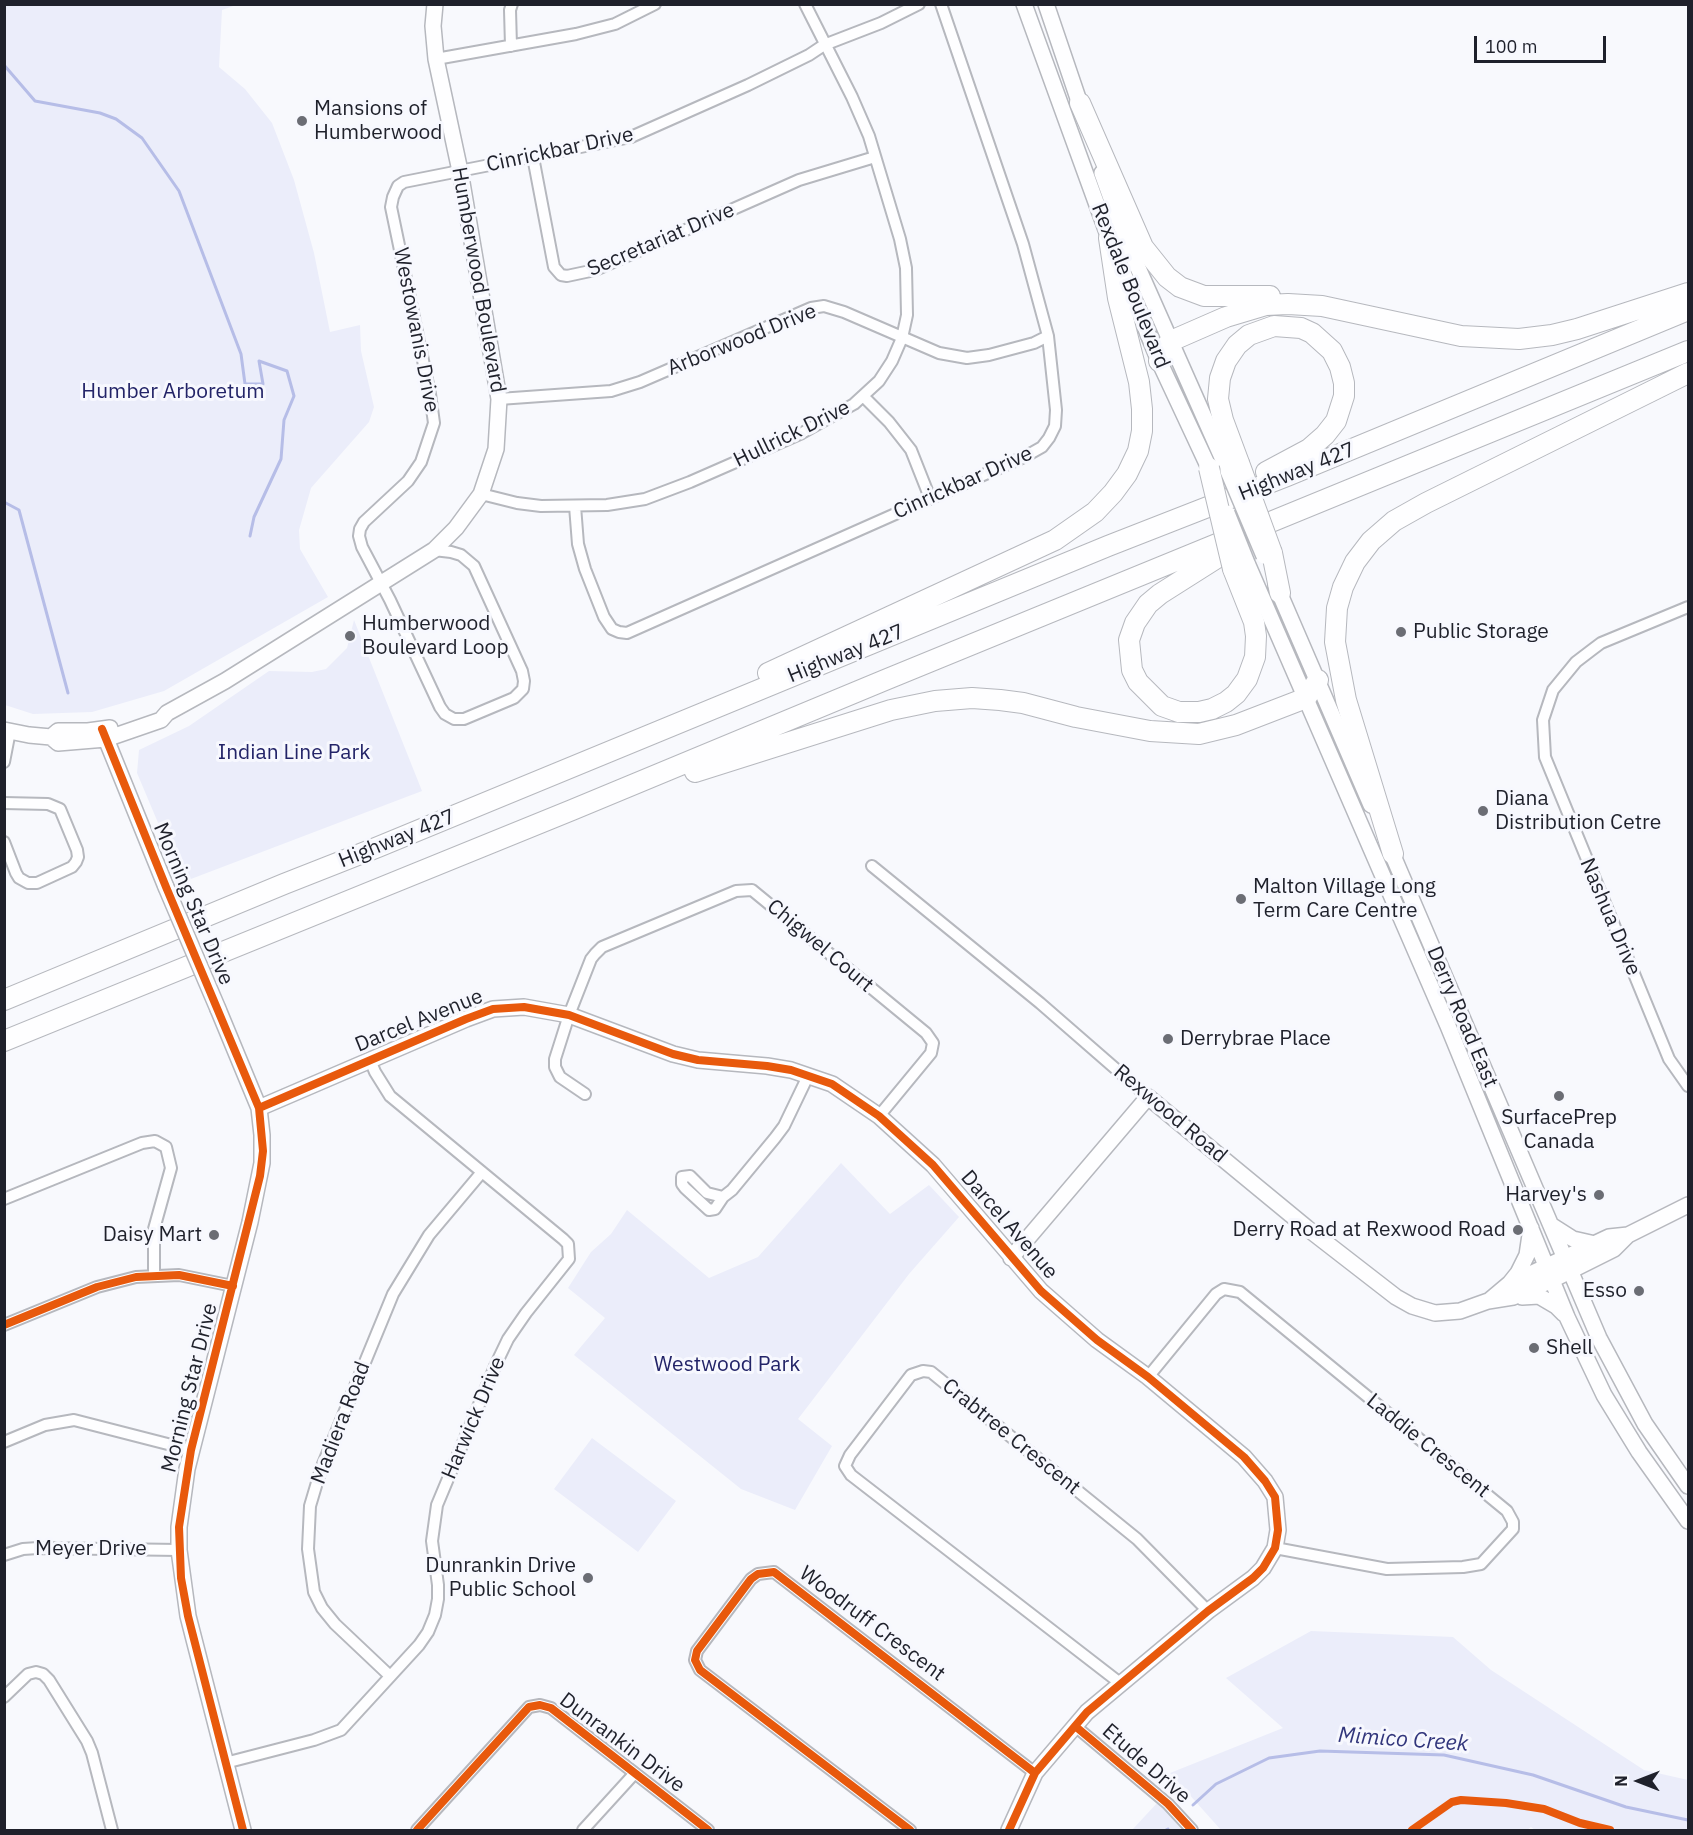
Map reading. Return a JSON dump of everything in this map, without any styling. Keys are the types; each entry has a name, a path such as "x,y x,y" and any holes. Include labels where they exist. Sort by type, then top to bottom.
{"highway":[{"path":"1080,104 1143,247 1161,271 1173,282 1188,291 1204,296 1298,297 1322,306 1461,336 1519,339 1577,329 1689,293"},
{"path":"630,742 675,716 1054,540 1095,513 1127,474 1137,451 1142,431 1139,382 1118,298 1109,238"},
{"path":"1159,361 1163,349 1171,341 1226,317 1256,307 1288,304 1322,306"},
{"name":"Highway 427","path":"4,1000 1689,310"},
{"path":"1186,517 1201,504 1282,465 1309,449 1336,421 1344,396 1340,367 1332,351 1312,333 1301,328 1287,326 1261,329 1249,334 1237,345 1226,361 1220,378 1218,399 1234,467 1268,554 1280,593"},
{"name":"Highway 427","path":"4,1041 1689,351"},
{"path":"1393,854 1346,700 1336,651 1337,608 1342,587 1355,561 1371,541 1394,521 1689,373"},
{"path":"1209,468 1240,566 1254,622 1255,657 1247,679 1232,698 1212,709 1199,712 1179,712 1162,706 1138,682 1132,670 1129,640 1135,623 1148,604 1160,594 1276,521"},
{"path":"572,810 891,710 935,701 972,698 1023,703 1076,717 1150,731 1192,735 1236,725 1306,698 1318,680"}],"street":[{"name":"Humberwood Boulevard","path":"7,731 51,737 58,744 161,720 167,713 225,681 434,550 456,528 481,494 496,449 500,399 460,171 436,59 433,26 435,4"},
{"path":"511,46 510,10 512,4"},
{"path":"436,59 560,37 615,24 655,4"},
{"name":"Hullrick Drive","path":"481,494 517,503 575,506 607,505 645,499 802,433 864,397 892,362 902,338 907,315 906,268 900,238 875,158 852,97 805,4"},
{"name":"Cinrickbar Drive","path":"460,171 631,137 748,85 809,55 824,45 881,23 919,4"},
{"name":"Cinrickbar Drive","path":"575,506 578,544 582,561 604,617 612,629 627,633 1026,456 1042,447 1049,438 1055,426 1056,410 1048,336 1023,244 941,4"},
{"name":"Rexdale Boulevard","path":"1024,4 1109,238 1159,361 1209,468"},
{"name":"Rexdale Boulevard","path":"1046,4 1105,184 1127,243 1171,341 1234,467"},
{"name":"Secretariat Drive","path":"533,157 554,267 561,275 567,276 595,270 799,180 875,158"},
{"name":"Westowanis Drive","path":"380,582 362,547 360,529 364,522 408,481 421,462 434,423 391,207 398,186 404,182 460,171"},
{"name":"Arborwood Drive","path":"500,399 611,391 640,382 811,308 824,306 844,312 939,353 967,358 989,355 1034,343 1048,336"},
{"path":"864,397 889,422 911,450 930,498"},
{"path":"456,528 456,542 461,555"},
{"path":"380,582 445,714 454,719 464,719 514,698 523,689 524,681 478,573 474,566 461,555 434,550"},
{"name":"Derry Road East","path":"1240,566 1306,698 1448,1026 1567,1317 1604,1395 1639,1452 1689,1521"},
{"name":"Derry Road East","path":"1280,593 1605,1352 1645,1424 1689,1486"},
{"name":"Nashua Drive","path":"1689,607 1601,643 1593,649 1568,671 1554,690 1543,720 1545,757 1553,778 1669,1059 1689,1086"},
{"path":"4,762 7,731"},
{"name":"Morning Star Drive","path":"104,734 259,1108 262,1162 250,1222 191,1450 182,1498 179,1550 188,1616 243,1830"},
{"path":"4,803 48,804 60,809 78,857 72,867 31,884 19,878 4,842"},
{"name":"Rexwood Road","path":"872,866 1040,1003 1148,1097 1307,1228 1396,1297 1412,1306 1435,1313 1460,1311 1488,1301 1598,1250 1614,1248 1628,1235 1689,1204"},
{"name":"Chigwel Court","path":"585,1094 560,1077 555,1067 555,1059 591,959 602,947 736,891 752,890 926,1033 933,1042 931,1053 879,1116"},
{"name":"Darcel Avenue","path":"259,1108 493,1009 524,1007 569,1015 673,1054 698,1060 791,1070 832,1084 879,1116 933,1165 1041,1291 1097,1340 1148,1377 1244,1457 1265,1481 1275,1497 1278,1530 1275,1548"},
{"name":"Harwick Drive","path":"225,1763 314,1740 341,1730 419,1645 428,1632 435,1615 438,1585 432,1541 437,1505 508,1339 569,1259 568,1244 563,1239 390,1096 370,1060"},
{"path":"723,1197 732,1190 784,1126 808,1076"},
{"path":"1011,1258 1148,1097"},
{"path":"4,1199 142,1143 155,1140 166,1147 171,1168 154,1229 154,1275"},
{"name":"Madiera Road","path":"390,1676 335,1624 314,1592 308,1550 310,1506 321,1469 393,1294 429,1235 482,1172"},
{"path":"1551,1225 1573,1239 1598,1250 1586,1278 1582,1299"},
{"path":"1531,1228 1527,1255 1511,1290 1539,1296 1556,1305 1567,1317"},
{"path":"4,1325 97,1287 123,1279 154,1275 189,1276 233,1286"},
{"name":"Laddie Crescent","path":"1148,1377 1216,1294 1224,1289 1240,1292 1507,1511 1513,1522 1513,1529 1481,1564 1463,1567 1387,1569 1275,1548"},
{"name":"Crabtree Crescent","path":"1120,1683 851,1475 845,1466 850,1455 912,1375 923,1371 931,1372 1137,1539 1208,1611"},
{"path":"4,1442 45,1425 74,1420 191,1450"},
{"name":"Meyer Drive","path":"4,1555 23,1549 38,1548 179,1550"},
{"path":"1009,1830 1035,1773 1087,1712 1208,1611 1252,1578 1263,1568 1275,1548"},
{"name":"Woodruff Crescent","path":"910,1830 700,1670 695,1660 697,1651 751,1579 758,1574 774,1572 1035,1773"},
{"path":"4,1697 28,1674 36,1672 43,1674 49,1680 87,1741 112,1830"},
{"name":"Dunrankin Drive","path":"417,1830 529,1707 540,1705 551,1708 708,1830"},
{"name":"Etude Drive","path":"1075,1726 1154,1791 1192,1830"},
{"path":"583,1830 634,1774"}],"green space":[{"name":"Humber Arboretum","path":"5,4 236,5 222,10 219,67 245,89 272,123 294,180 314,253 330,332 360,325 361,351 374,407 369,422 311,488 299,530 300,549 328,597 164,691 92,712 33,714 5,705"},
{"name":"Indian Line Park","path":"354,620 422,791 183,882 137,773 139,750 189,726 269,671 312,672 326,669 347,648"},
{"name":"Westwood Park","path":"841,1163 890,1214 929,1185 959,1217 909,1274 798,1419 832,1446 795,1510 741,1489 574,1355 605,1318 568,1288 591,1252 611,1234 627,1210 709,1278 758,1257"},
{"path":"592,1438 676,1501 638,1552 554,1489"},
{"path":"1311,1631 1453,1637 1491,1670 1644,1770 1688,1780 1688,1830 1535,1830 1531,1827 1527,1830 1221,1830 1170,1773 1283,1728 1226,1678"},
{"path":"1158,1802 1182,1830 1132,1830"}],"waterway":[{"path":"4,65 35,101 100,113 116,119 142,138 179,191 241,354 245,384 263,384 259,361 287,371 294,396 284,420 281,459 254,517 250,536"},
{"path":"4,502 19,510 68,693"},
{"name":"Mimico Creek","path":"1193,1805 1216,1784 1269,1758 1320,1751 1444,1755 1533,1775 1626,1807 1688,1820"}],"cycle path":[{"path":"102,729 259,1108 263,1151 260,1176 191,1450 179,1527 181,1578 188,1616 243,1830"},
{"path":"259,1108 466,1019 493,1009 524,1007 569,1015 673,1054 698,1060 791,1070 832,1084 879,1116 933,1165 1041,1291 1097,1340 1148,1377 1244,1457 1265,1481 1275,1497 1278,1530 1275,1548 1263,1568 1087,1712 1035,1773 1009,1830"},
{"path":"4,1325 97,1287 136,1277 179,1275 233,1286"},
{"path":"910,1830 700,1670 695,1660 697,1651 751,1579 758,1574 774,1572 1035,1773"},
{"path":"417,1830 529,1707 540,1705 551,1708 708,1830"},
{"path":"1075,1726 1168,1804 1192,1830"},
{"path":"1412,1830 1452,1802 1461,1800 1506,1803 1544,1809 1580,1823 1610,1830"}],"place":[{"name":"Mansions of Humberwood","path":"302,121"},
{"name":"Public Storage","path":"1401,632"},
{"name":"Humberwood Boulevard Loop","path":"350,636"},
{"name":"Diana Distribution Cetre","path":"1483,811"},
{"name":"Malton Village Long Term Care Centre","path":"1241,899"},
{"name":"Derrybrae Place","path":"1168,1039"},
{"name":"SurfacePrep Canada","path":"1559,1096"},
{"name":"Harvey's","path":"1599,1195"},
{"name":"Derry Road at Rexwood Road","path":"1518,1230"},
{"name":"Daisy Mart","path":"214,1235"},
{"name":"Esso","path":"1639,1291"},
{"name":"Shell","path":"1534,1348"},
{"name":"Dunrankin Drive Public School","path":"588,1578"}]}
